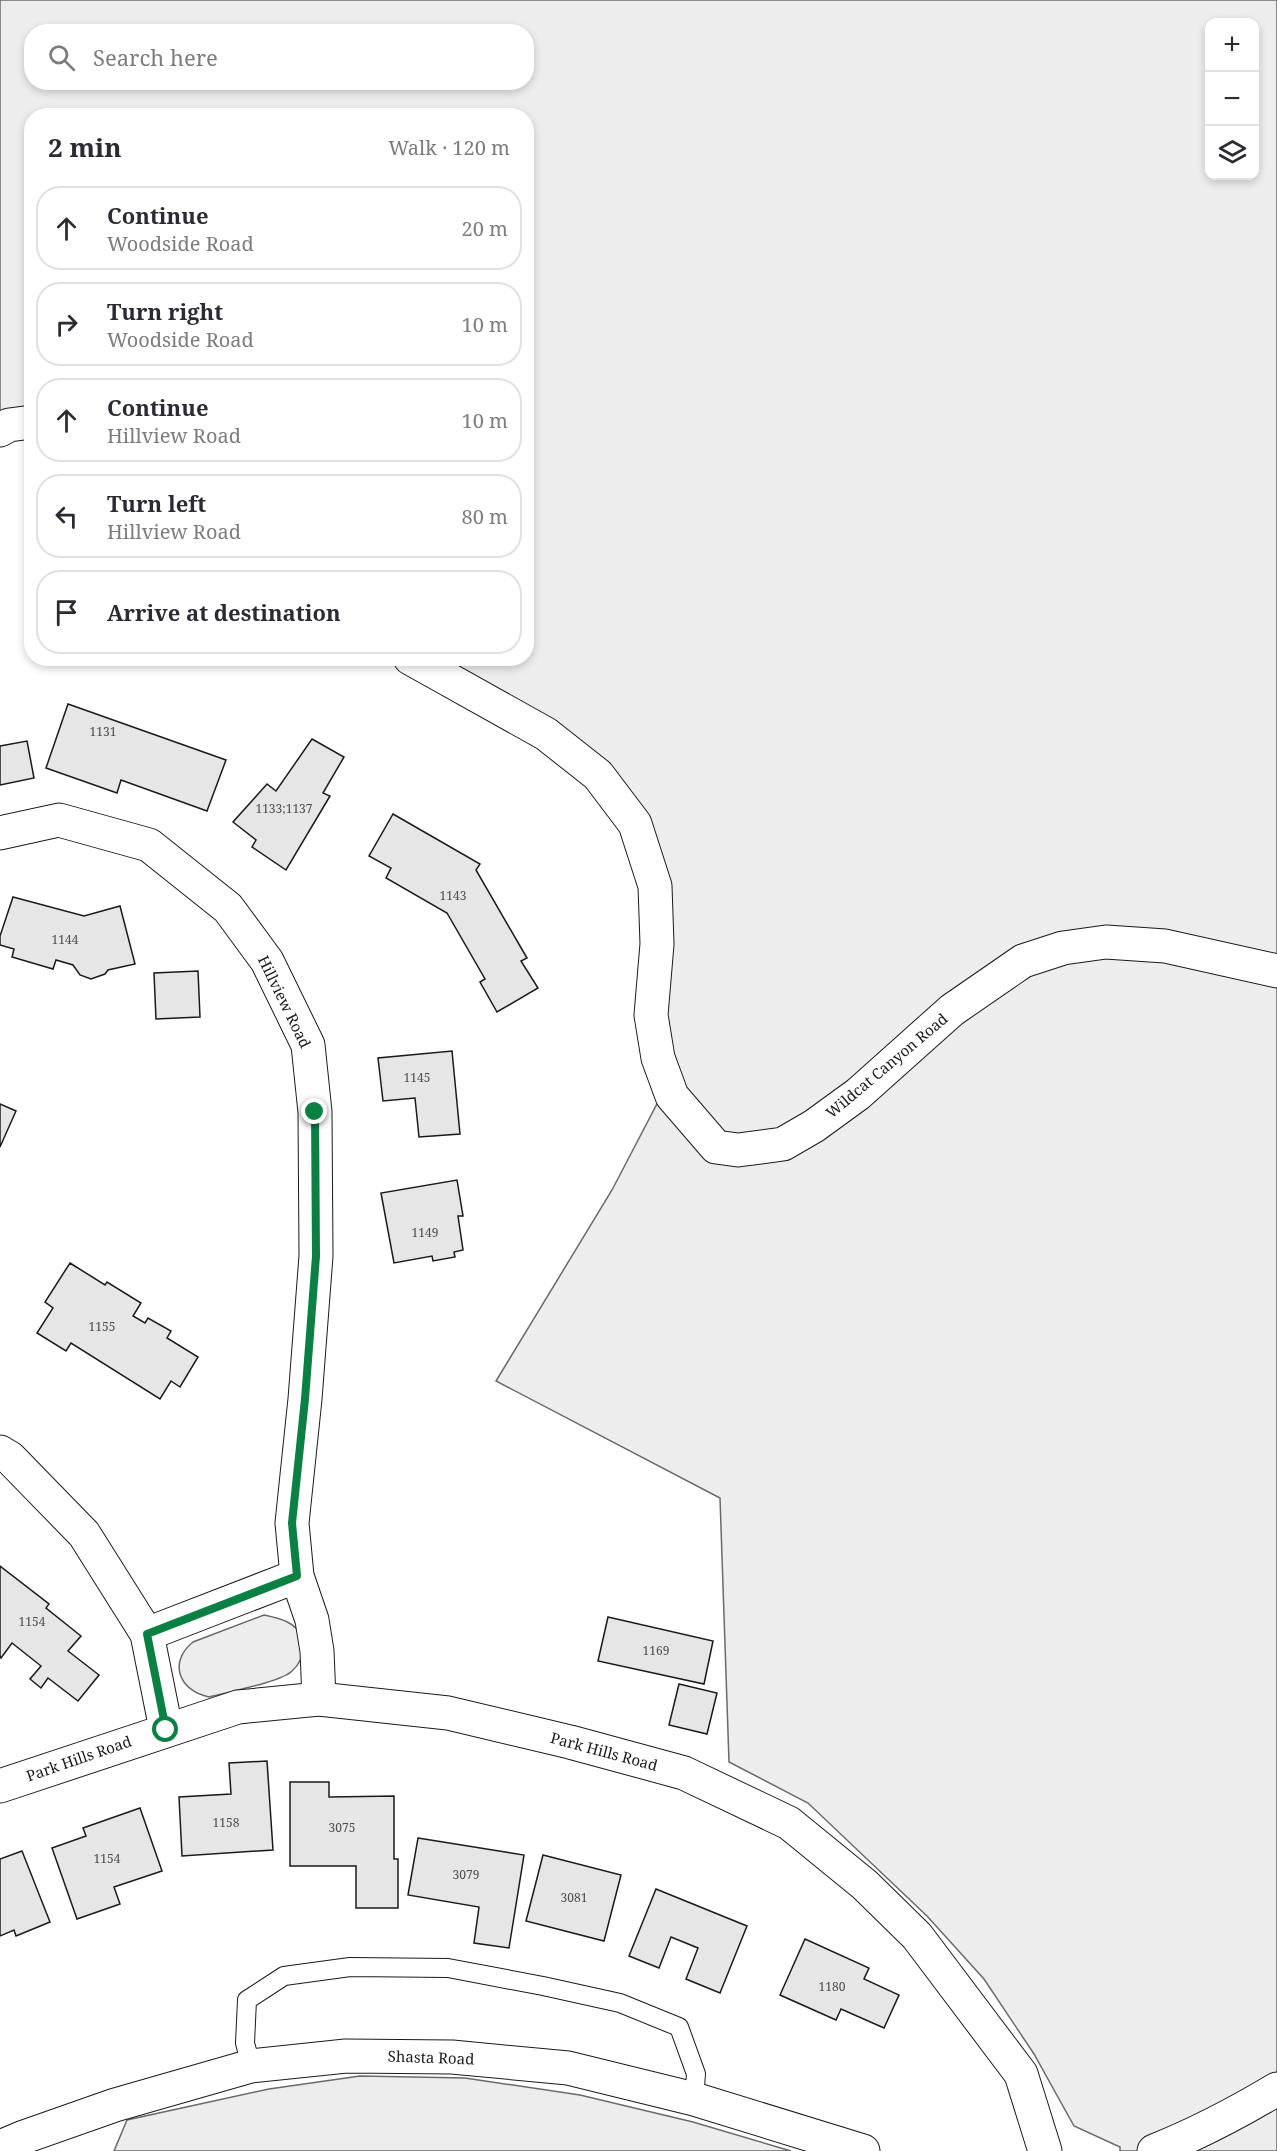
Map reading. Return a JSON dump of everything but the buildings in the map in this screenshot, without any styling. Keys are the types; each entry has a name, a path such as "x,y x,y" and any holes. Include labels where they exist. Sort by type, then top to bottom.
{"street":[{"path":"0,430 9,425 24,423"},
{"name":"Wildcat Canyon Road","path":"424,666 546,734 598,775 635,824 655,886 657,944 651,1015 658,1058 672,1096 716,1147 738,1150 783,1144 814,1126 858,1094 952,1010 1023,962 1063,948 1106,942 1165,946 1277,971"},
{"name":"Hillview Road","path":"0,833 59,820 149,845 228,908 267,962 308,1045 315,1112 316,1256 305,1399 292,1523 297,1576 312,1620 317,1651 319,1699"},
{"path":"0,1452 10,1458 84,1534 147,1634 166,1730"},
{"path":"147,1634 297,1576"},
{"name":"Park Hills Road","path":"0,1786 238,1707 319,1699 448,1713 570,1742 684,1773 789,1822 865,1885 917,1936 1021,2074 1044,2151"},
{"name":"Shasta Road","path":"0,2147 24,2136 115,2105 251,2066 346,2056 452,2057 568,2068 694,2099 863,2151"},
{"path":"1154,2151 1187,2138 1233,2115 1277,2089"},
{"path":"1220,2151 1233,2115"}],"lane":[{"path":"251,2066 244,2043 247,2000 284,1976 350,1967 448,1968 620,2003 679,2027 696,2074 694,2099"}],"shaded area":[{"path":"0,0 1277,0 1277,2151 1120,2151 1120,2147 1074,2126 1034,2054 984,1979 927,1916 808,1803 729,1762 720,1498 496,1381 612,1190 661,1096 654,902 598,773 422,666 534,666 534,108 24,108 24,424 0,430"},
{"path":"264,1615 291,1624 299,1632 303,1651 298,1664 292,1671 266,1683 209,1697 190,1689 180,1675 179,1667 185,1650 193,1642"},
{"path":"360,2076 465,2078 580,2095 693,2122 791,2151 114,2151 127,2120 269,2089"}],"route":[{"path":"166,1730 147,1634 297,1576 292,1523 305,1399 316,1256 315,1112"}]}
